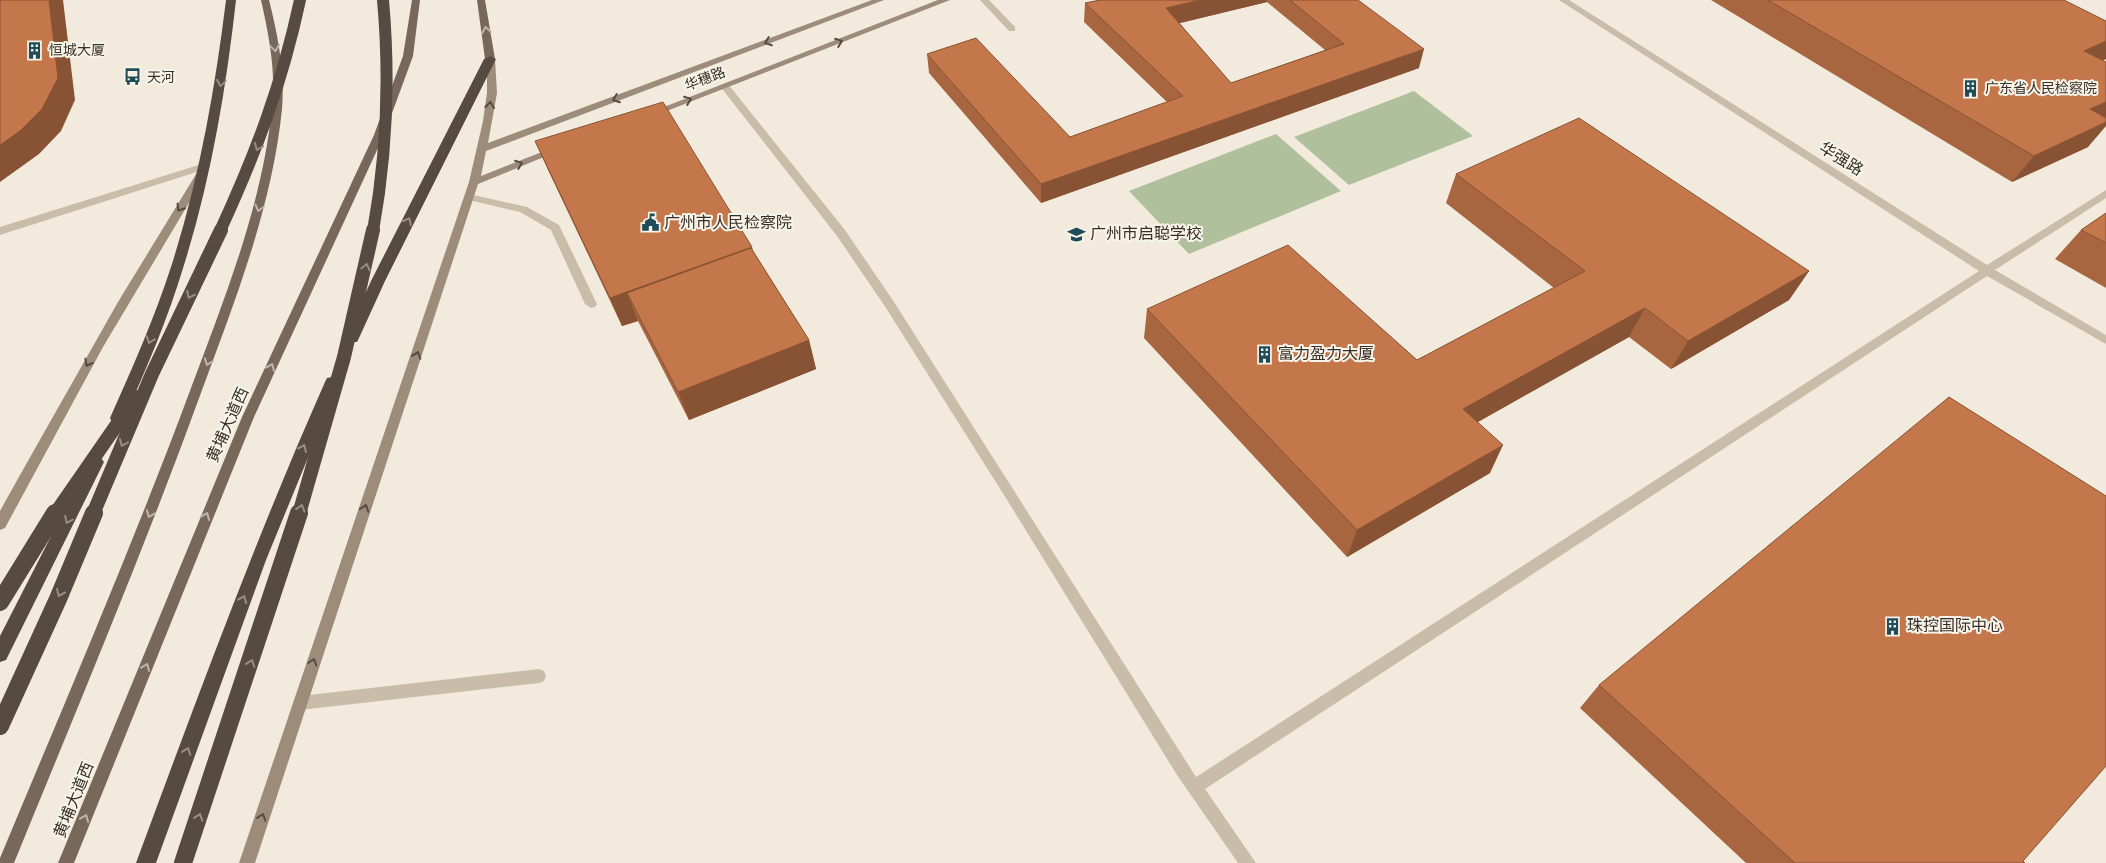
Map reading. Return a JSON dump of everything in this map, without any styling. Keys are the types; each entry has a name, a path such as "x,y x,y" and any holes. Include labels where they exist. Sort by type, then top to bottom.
{"highway":[{"path":"0,654 121,411 173,280 201,188 218,104 231,0"},
{"path":"0,726 74,560 152,374 239,195 260,141 287,60 300,0"},
{"path":"183,863 294,531 351,334 374,232 382,178 388,71 383,0"},
{"path":"146,863 236,615 297,460 378,281 490,59"},
{"path":"0,602 61,504 152,374"}],"main road":[{"path":"6,863 168,470 244,261 268,173 277,107 278,66 265,0"},
{"name":"黄埔大道西","path":"66,863 248,417 379,135 408,56 414,25 416,0"},
{"path":"481,0 490,59"}],"street":[{"name":"华穗路","path":"482,150 880,0"},
{"name":"华穗路","path":"640,118 946,0"},
{"path":"984,0 1012,30"},
{"name":"华强路","path":"1563,0 1986,270 2106,340"},
{"path":"247,863 474,182 492,93 490,59"},
{"path":"725,86 841,233 890,305 1194,787 1248,863"},
{"path":"474,182 566,146"},
{"path":"0,231 205,166"},
{"path":"0,524 136,279 205,166"},
{"path":"1194,787 2106,193"},
{"path":"469,196 523,208 555,228 574,265 590,304"},
{"path":"300,703 539,676"}],"green space":[{"path":"1414,91 1473,136 1349,185 1294,137"},
{"path":"1276,134 1341,191 1189,254 1129,191"}],"building":[{"name":"恒城大厦","path":"0,0 49,0 58,78 42,109 20,131 0,145"},
{"path":"1100,0 1201,0 1166,8 1231,83 1344,44 1290,0 1358,0 1424,49 1041,184 927,54 976,38 1070,137 1183,96 1085,3"},
{"name":"广东省人民检察院","path":"1768,0 2064,0 2106,21 2106,41 2084,51 2106,62 2106,102 2090,109 2106,118 2106,122 2034,156"},
{"name":"广州市人民检察院","path":"663,102 752,247 610,298 535,141"},
{"name":"富力盈力大厦","path":"1579,118 1809,271 1688,341 1645,308 1463,409 1503,445 1357,530 1147,309 1288,245 1417,360 1585,271 1456,174"},
{"path":"2106,213 2106,243 2081,230"},
{"path":"751,248 809,340 678,392 627,293"},
{"name":"珠控国际中心","path":"1949,397 2106,496 2106,766 2023,861 2025,863 1795,863 1599,685"}],"place":[{"name":"恒城大厦","path":"35,50"},
{"name":"天河","path":"133,77"},
{"name":"广东省人民检察院","path":"1971,88"},
{"name":"广州市人民检察院","path":"650,223"},
{"name":"广州市启聪学校","path":"1076,234"},
{"name":"富力盈力大厦","path":"1264,354"},
{"name":"珠控国际中心","path":"1893,626"}]}
